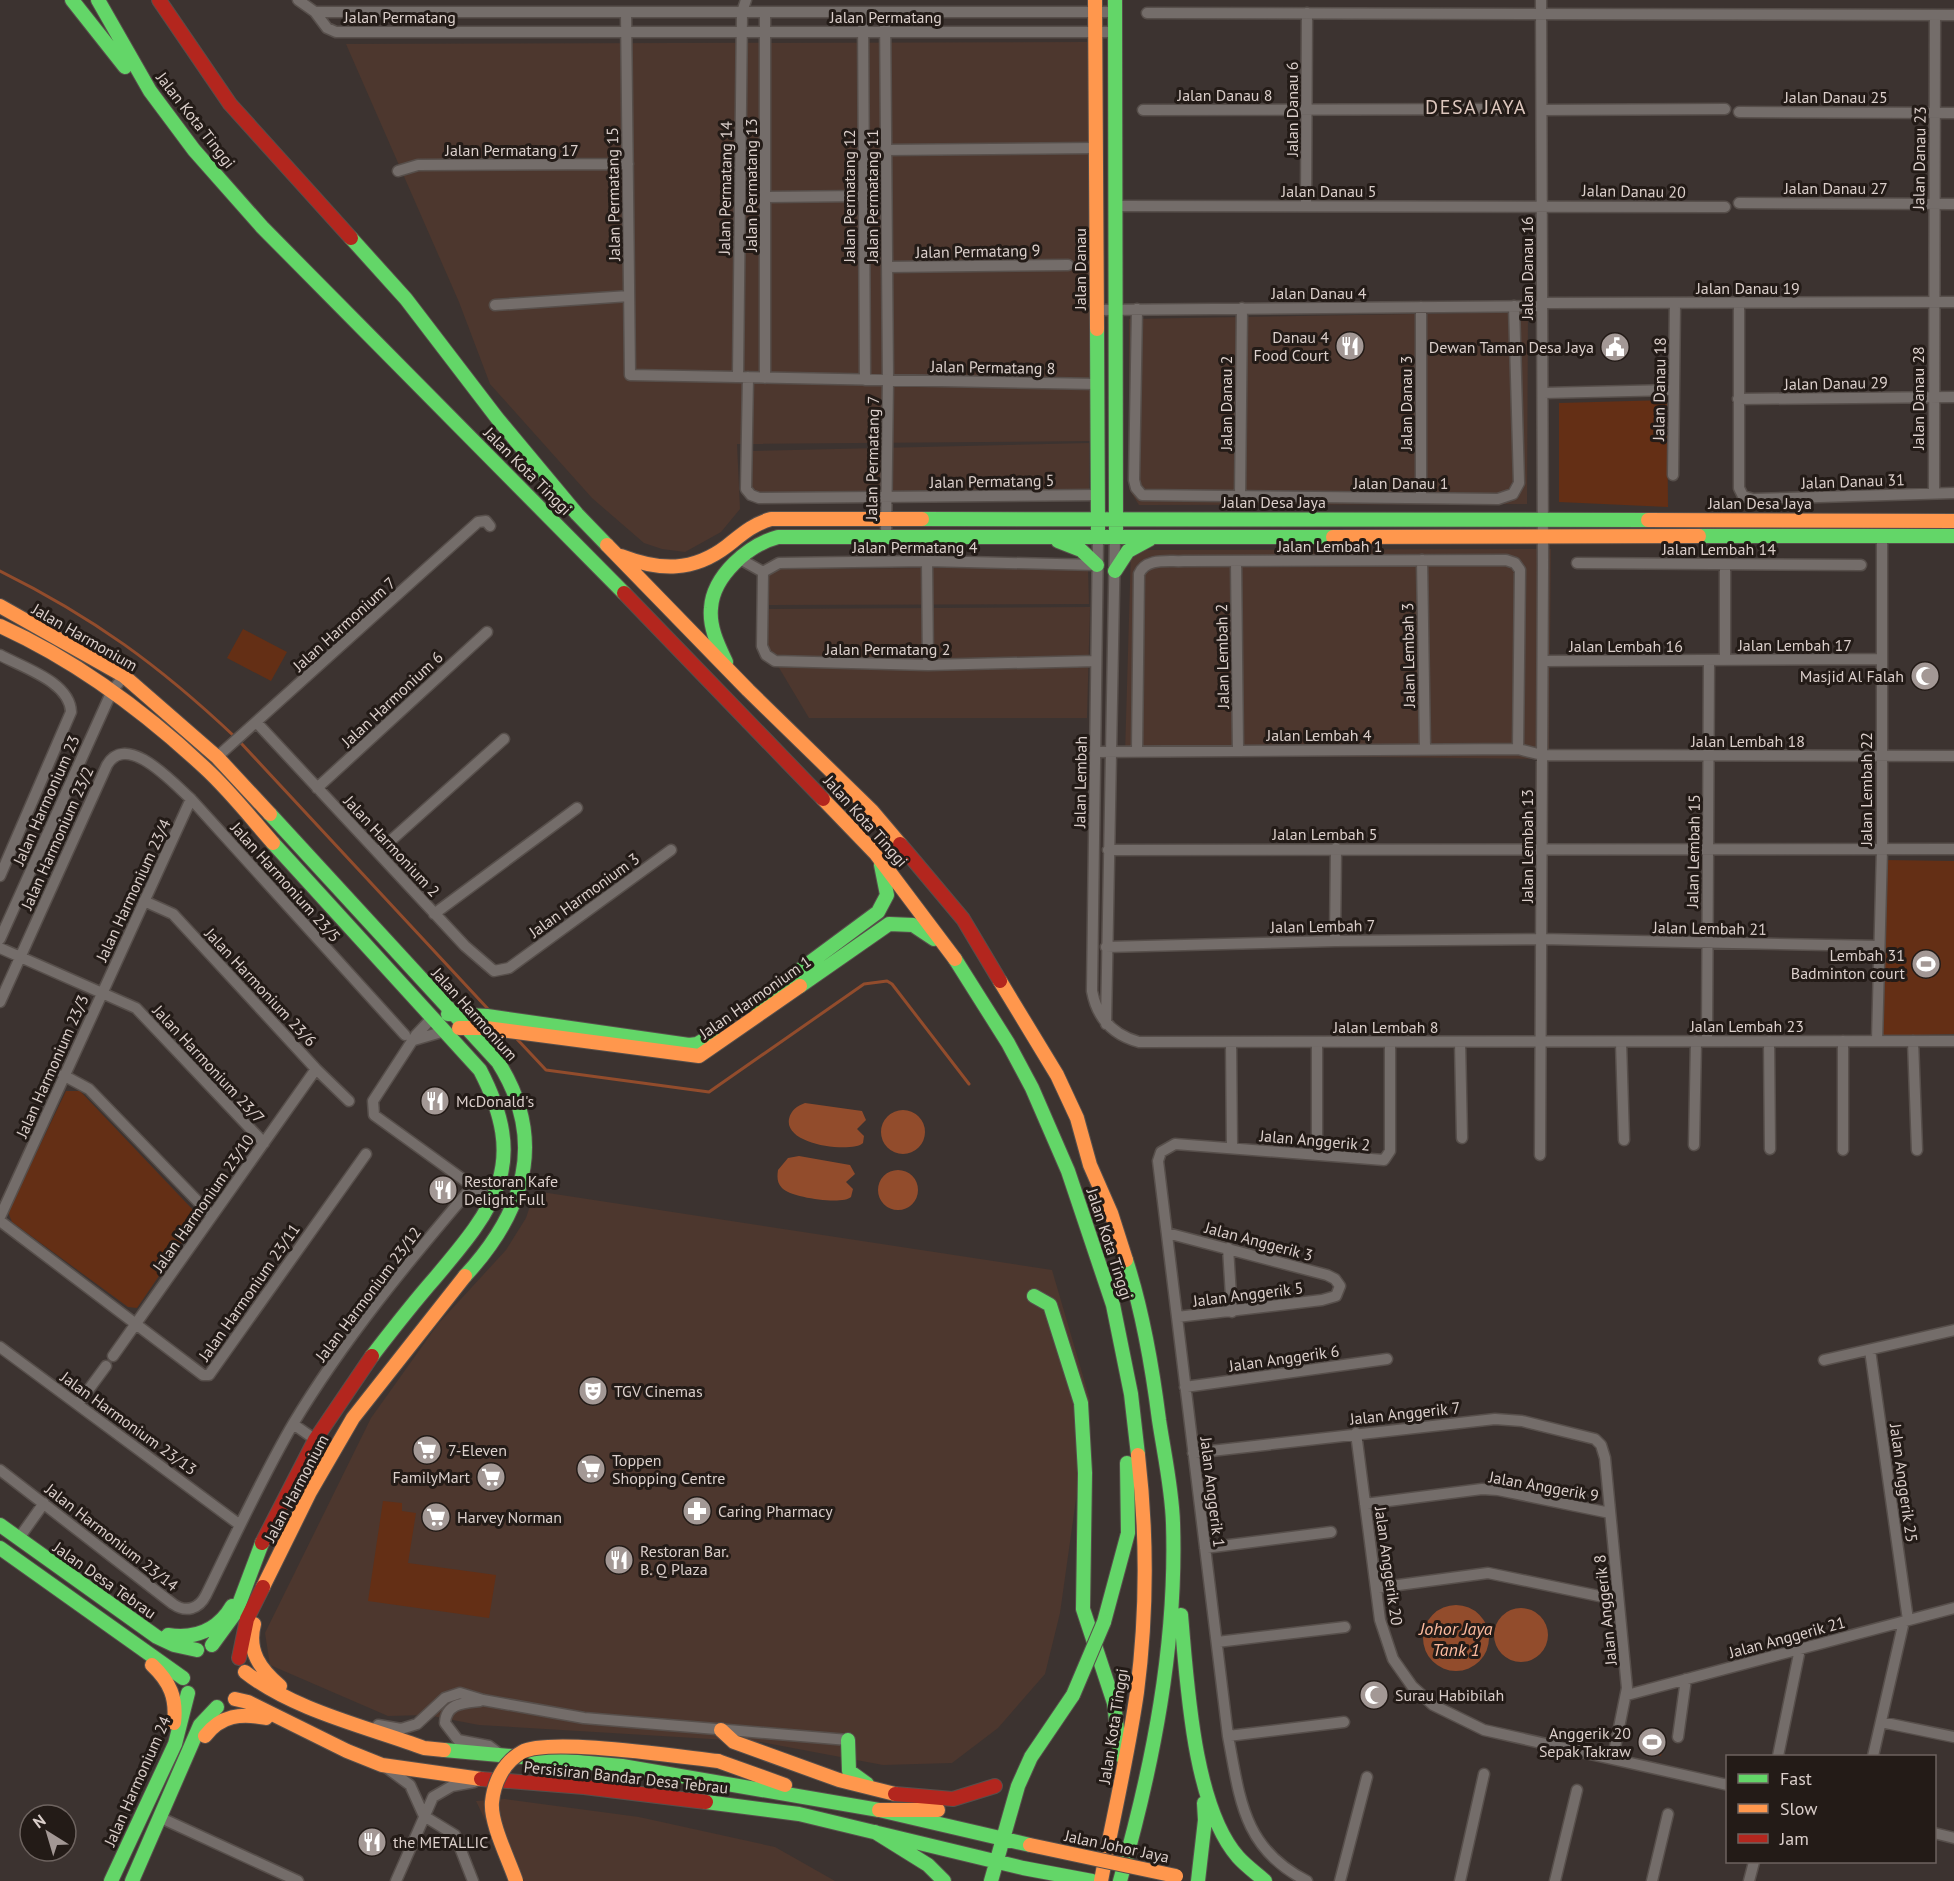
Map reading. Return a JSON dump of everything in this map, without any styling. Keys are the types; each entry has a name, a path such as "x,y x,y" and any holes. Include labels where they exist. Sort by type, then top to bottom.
{"main road":[{"path":"72,0 119,61 150,91"},
{"name":"Jalan Kota Tinggi","path":"98,0 150,91 194,150 262,227 591,557 879,858 955,958 1008,1043 1052,1131 1100,1259 1113,1305 1131,1394 1143,1498 1145,1573 1137,1692 1101,1881"},
{"name":"Jalan Kota Tinggi","path":"159,0 230,104 406,299 497,418 611,552 731,674 872,811 963,919 1057,1075 1077,1118 1090,1164 1111,1213 1134,1285 1150,1352 1173,1522 1170,1618 1161,1705 1141,1808 1120,1881"},
{"name":"Jalan Danau","path":"1095,6 1098,537"},
{"path":"1115,6 1115,537"},
{"path":"1116,485 1126,505 1144,519"},
{"path":"1066,519 1098,495"},
{"name":"Jalan Desa Jaya","path":"611,552 653,568 673,569 708,559 761,522 886,519 1543,518 1954,521"},
{"name":"Jalan Desa Jaya","path":"731,674 712,630 710,606 717,585 740,559 761,542 778,537 1954,536"},
{"path":"1049,537 1081,550 1097,565"},
{"path":"1114,571 1128,551 1154,537"},
{"name":"Jalan Harmonium","path":"0,606 124,675 217,757 508,1075 519,1103 523,1123 523,1171 515,1204 491,1248 449,1294 354,1417 324,1466 247,1619 241,1638 239,1658"},
{"name":"Jalan Harmonium","path":"0,626 24,637 112,690 206,769 480,1070 498,1108 503,1143 502,1162 493,1201 479,1228 434,1279 336,1405 258,1551 236,1617 224,1634 212,1645"},
{"name":"Jalan Harmonium 1","path":"445,1031 503,1024 697,1044 878,912 885,901 887,890 879,858"},
{"name":"Jalan Harmonium 1","path":"433,1017 452,1013 487,1017 518,1033 699,1056 889,924 902,922 915,925 955,958"},
{"path":"1034,1296 1050,1305 1081,1403 1084,1473 1083,1609 1114,1703 1122,1776"},
{"path":"991,1881 1012,1799 1031,1757 1073,1695 1090,1660 1110,1605 1128,1533 1126,1427 1131,1394"},
{"path":"1173,1522 1179,1572 1181,1638 1191,1723 1202,1776 1219,1828 1237,1856 1265,1881"},
{"name":"Jalan Desa Tebrau","path":"0,1525 136,1623 174,1645 197,1650"},
{"path":"0,1548 183,1678"},
{"path":"136,1623 182,1638 208,1631 229,1611 258,1551"},
{"path":"275,1564 273,1580 252,1628 251,1642 256,1660 264,1673 303,1704"},
{"path":"124,1636 166,1678 173,1689 176,1712 164,1765"},
{"path":"132,1881 200,1725 217,1707 235,1699 243,1687 245,1672 239,1658 227,1648 212,1645 197,1650 186,1662 183,1678 188,1693 201,1704 217,1707"},
{"name":"Persisiran Bandar Desa Tebrau","path":"245,1672 264,1687 303,1704 424,1748 622,1766 879,1810 1030,1845"},
{"name":"Jalan Harmonium 24","path":"111,1881 182,1725 188,1693"},
{"name":"Persisiran Bandar Desa Tebrau","path":"235,1699 293,1723 347,1751 382,1764 486,1780 584,1787 799,1814 1023,1868 1092,1881"},
{"path":"181,1772 210,1729 224,1718 247,1713 293,1723"},
{"path":"721,1730 734,1742 874,1788 926,1798 949,1799 995,1786"},
{"path":"848,1740 849,1771 874,1788"},
{"path":"516,1881 495,1820 492,1803 500,1772 522,1752 537,1747 554,1745 718,1761 782,1784 801,1795"},
{"path":"879,1810 948,1808 970,1801 995,1786 1031,1757"},
{"path":"1198,1881 1205,1820 1202,1776"},
{"path":"875,1832 928,1865 944,1881"},
{"name":"Jalan Johor Jaya","path":"1030,1845 1198,1881"}],"street":[{"path":"298,0 315,12"},
{"path":"501,0 501,12"},
{"path":"748,0 765,12"},
{"name":"Jalan Permatang 14","path":"748,0 742,12 743,377 748,492"},
{"name":"Jalan Danau 16","path":"1541,0 1543,536"},
{"name":"Jalan Permatang","path":"315,12 885,12 1115,6"},
{"name":"Jalan Permatang","path":"315,12 327,28 336,32 1115,33"},
{"name":"Jalan Permatang 15","path":"626,12 630,375"},
{"name":"Jalan Permatang 13","path":"765,12 765,378"},
{"name":"Jalan Permatang 12","path":"862,12 865,380"},
{"name":"Jalan Permatang 11","path":"885,12 888,380"},
{"path":"1147,12 1954,15"},
{"name":"Jalan Danau 6","path":"1306,206 1307,13"},
{"name":"Jalan Danau 23","path":"1932,302 1935,15"},
{"name":"Jalan Danau 8","path":"1143,110 1509,109"},
{"path":"1542,110 1725,109"},
{"name":"Jalan Danau 25","path":"1739,112 1954,113"},
{"path":"886,150 1096,148"},
{"name":"Jalan Permatang 17","path":"398,171 418,165 628,164"},
{"path":"766,197 864,196"},
{"name":"Jalan Danau 27","path":"1738,203 1954,204"},
{"name":"Jalan Danau 5","path":"1115,206 1542,205"},
{"name":"Jalan Danau 20","path":"1542,205 1725,207"},
{"name":"Jalan Permatang 9","path":"887,267 1068,265"},
{"path":"495,305 629,297"},
{"name":"Jalan Danau 28","path":"1932,302 1934,493"},
{"name":"Jalan Danau 19","path":"1542,304 1954,302"},
{"name":"Jalan Danau 18","path":"1673,475 1676,303"},
{"path":"1738,303 1738,399"},
{"name":"Jalan Danau 4","path":"1097,310 1542,304"},
{"name":"Jalan Danau 1","path":"1137,309 1136,488 1146,496 1503,499 1518,487 1514,306"},
{"name":"Jalan Danau 3","path":"1421,307 1421,498"},
{"name":"Jalan Danau 2","path":"1240,497 1242,309"},
{"name":"Jalan Permatang 8","path":"630,375 1097,384"},
{"name":"Jalan Permatang 7","path":"886,537 888,380"},
{"path":"1543,393 1673,390"},
{"name":"Jalan Danau 29","path":"1738,399 1954,397"},
{"name":"Jalan Danau 31","path":"1738,399 1739,488 1743,496 1753,499 1954,494"},
{"name":"Jalan Permatang 5","path":"748,492 759,498 1098,495"},
{"name":"Jalan Harmonium 7","path":"217,757 478,522 486,521 490,526"},
{"name":"Jalan Lembah 13","path":"1540,1155 1543,536"},
{"name":"Jalan Lembah","path":"1098,537 1092,991 1100,1016 1106,1024"},
{"name":"Jalan Lembah","path":"1106,1024 1115,537"},
{"name":"Jalan Lembah 22","path":"1877,1041 1882,849 1882,537"},
{"path":"740,559 763,572"},
{"name":"Jalan Lembah 1","path":"1137,751 1141,569 1153,562 1422,560 1506,560 1515,562 1520,570 1518,749"},
{"name":"Jalan Lembah 3","path":"1422,560 1425,750"},
{"path":"927,561 928,665"},
{"name":"Jalan Permatang 4","path":"763,572 776,563 927,561 1097,565"},
{"name":"Jalan Lembah 2","path":"1236,561 1238,750"},
{"name":"Jalan Lembah 14","path":"1577,564 1861,565"},
{"path":"1725,564 1725,660"},
{"name":"Jalan Permatang 2","path":"763,572 762,646 770,659 812,664 928,665 1096,661"},
{"name":"Jalan Harmonium 6","path":"317,788 487,632"},
{"path":"0,656 64,691 71,704 71,712 0,876"},
{"name":"Jalan Lembah 17","path":"1709,661 1881,659"},
{"name":"Jalan Lembah 16","path":"1543,661 1709,661"},
{"name":"Jalan Lembah 15","path":"1694,1145 1707,943 1709,661"},
{"name":"Jalan Harmonium 23","path":"0,939 112,690 124,675"},
{"name":"Jalan Harmonium 2","path":"257,723 434,914 489,969 499,972 514,964"},
{"path":"378,852 504,739"},
{"name":"Jalan Lembah 4","path":"1095,752 1518,749 1542,755"},
{"name":"Jalan Harmonium 23/2","path":"0,1002 107,765 117,755 138,756"},
{"name":"Jalan Lembah 18","path":"1542,755 1954,756"},
{"name":"Jalan Harmonium 23/5","path":"138,756 191,799 410,1037"},
{"name":"Jalan Harmonium 23/4","path":"102,993 191,799"},
{"path":"434,914 577,808"},
{"path":"1542,851 1628,847 1954,849"},
{"path":"1335,941 1336,848"},
{"name":"Jalan Lembah 5","path":"1108,850 1336,848 1542,851"},
{"name":"Jalan Harmonium 3","path":"514,964 671,850"},
{"name":"Jalan Harmonium 23/6","path":"144,901 173,914 316,1069 349,1101"},
{"name":"Jalan Lembah 7","path":"1106,947 1541,939"},
{"name":"Jalan Lembah 21","path":"1541,939 1878,946"},
{"name":"Jalan Harmonium 23/7","path":"0,948 136,1008 264,1143"},
{"name":"Jalan Harmonium 23/3","path":"0,1219 63,1075 102,993"},
{"path":"433,1017 410,1037 373,1101 373,1111 378,1120 493,1201 515,1204"},
{"path":"1106,1024 1119,1035 1139,1042 1231,1042 1232,1148"},
{"path":"410,1037 445,1031"},
{"name":"Jalan Lembah 8","path":"1231,1042 1540,1041"},
{"name":"Jalan Lembah 23","path":"1540,1041 1954,1041"},
{"path":"1769,1041 1770,1149"},
{"path":"1843,1041 1843,1150"},
{"path":"1913,1041 1917,1150"},
{"path":"1317,1042 1317,1155"},
{"name":"Jalan Anggerik 2","path":"1232,1148 1380,1160 1387,1158 1390,1151 1390,1042"},
{"path":"1460,1042 1462,1138"},
{"path":"1621,1042 1624,1140"},
{"name":"Jalan Harmonium 23/10","path":"113,1356 316,1069"},
{"path":"63,1075 89,1089 212,1216"},
{"name":"Jalan Anggerik 1","path":"1232,1148 1175,1144 1161,1152 1158,1161 1228,1736 1239,1797 1259,1844 1291,1873 1307,1881"},
{"name":"Jalan Harmonium 23/11","path":"135,1326 203,1375 209,1374 366,1154"},
{"name":"Jalan Harmonium 23/12","path":"206,1595 293,1424 363,1322 416,1252 472,1187"},
{"path":"0,1219 135,1326"},
{"name":"Jalan Anggerik 3","path":"1167,1233 1328,1275 1338,1281 1340,1286 1336,1296 1322,1300"},
{"path":"1228,1248 1232,1312"},
{"name":"Jalan Anggerik 5","path":"1177,1317 1322,1300"},
{"path":"1824,1360 1954,1330"},
{"name":"Jalan Harmonium 23/13","path":"0,1347 240,1525"},
{"name":"Jalan Anggerik 25","path":"1870,1350 1906,1620"},
{"name":"Jalan Anggerik 6","path":"1185,1387 1387,1359"},
{"path":"78,1404 106,1366"},
{"name":"Jalan Anggerik 7","path":"1193,1453 1495,1419 1522,1421 1595,1438 1601,1444 1605,1458"},
{"path":"293,1424 316,1440"},
{"name":"Jalan Anggerik 20","path":"1356,1433 1380,1620 1393,1659 1412,1686 1433,1705 1484,1730 1613,1757 1726,1785"},
{"name":"Jalan Anggerik 8","path":"1605,1458 1627,1695 1613,1757"},
{"name":"Jalan Harmonium 23/14","path":"0,1470 179,1608 193,1608 206,1595"},
{"name":"Jalan Anggerik 9","path":"1365,1504 1482,1489 1610,1513"},
{"path":"18,1538 44,1503"},
{"path":"1205,1548 1330,1532"},
{"path":"1376,1588 1488,1573 1618,1600"},
{"name":"Jalan Anggerik 21","path":"1627,1695 1954,1608"},
{"path":"1874,1755 1906,1620"},
{"path":"1217,1642 1345,1628"},
{"path":"1778,1755 1800,1649"},
{"path":"1678,1737 1686,1679"},
{"path":"340,1718 401,1729 417,1724 440,1702 460,1693 483,1700 584,1718 848,1740"},
{"path":"483,1700 452,1707 447,1712 445,1723 458,1740 489,1746 501,1755"},
{"path":"1228,1736 1344,1722"},
{"path":"1881,1722 1954,1737"},
{"path":"382,1764 410,1785 424,1816 454,1835 473,1881"},
{"path":"1460,1881 1484,1774"},
{"path":"1340,1881 1367,1777"},
{"path":"396,1881 424,1816 438,1792 452,1786 486,1780"},
{"path":"1555,1881 1577,1790"},
{"path":"1652,1881 1668,1814"},
{"path":"161,1818 298,1881"},
{"path":"1936,1833 1954,1838"},
{"path":"1749,1881 1754,1863"}],"shaded area":[{"path":"1088,42 1095,441 737,444 740,509 721,532 685,552 662,549 644,543 592,498 490,384 459,302 346,44"},
{"path":"1528,312 1527,504 1139,505 1129,489 1129,319"},
{"path":"1667,400 1668,507 1559,502 1559,403"},
{"path":"1089,443 1089,491 752,493 750,451"},
{"path":"1551,549 1549,759 1125,754 1131,550"},
{"path":"1088,567 1089,604 766,605 769,569"},
{"path":"1090,607 1087,718 809,718 766,646 769,609"},
{"path":"243,629 287,652 271,681 227,658"},
{"path":"1886,860 1954,861 1954,1034 1882,1036"},
{"path":"66,1091 80,1091 195,1212 196,1222 137,1308 128,1307 12,1222 8,1212"},
{"path":"535,1191 1052,1270 1090,1400 1060,1613 1045,1674 998,1728 952,1763 883,1765 761,1742 479,1725 427,1715 388,1716 270,1665 265,1633 371,1418 438,1324 506,1250 526,1218"},
{"path":"383,1501 402,1503 402,1511 416,1513 408,1563 496,1575 489,1618 368,1601"},
{"name":"Anggerik 20 Sepak Takraw","path":"1643,1729 1665,1735 1661,1756 1640,1750"},
{"path":"505,1799 639,1817 775,1847 835,1881 510,1881 501,1853 476,1801"}],"water":[{"path":"805,1103 862,1111 866,1120 857,1129 864,1136 863,1143 857,1146 834,1147 820,1145 797,1136 790,1128 789,1119 795,1109"},
{"path":"903,1110 918,1117 925,1132 918,1147 903,1154 888,1147 881,1132 888,1117"},
{"path":"799,1156 850,1165 855,1174 846,1182 853,1189 851,1197 828,1200 787,1192 779,1184 778,1170 788,1158"},
{"path":"898,1170 912,1176 918,1190 912,1204 898,1210 884,1204 878,1190 884,1176"},
{"name":"Johor Jaya Tank 1","path":"1456,1605 1469,1608 1479,1615 1486,1625 1489,1638 1486,1651 1479,1661 1469,1668 1456,1671 1443,1668 1433,1661 1426,1651 1423,1638 1426,1625 1433,1615 1443,1608"},
{"name":"Johor Jaya Tank 1","path":"1516,1608 1526,1608 1536,1612 1544,1620 1548,1635 1544,1650 1536,1658 1526,1662 1516,1662 1506,1658 1498,1650 1494,1640 1494,1630 1498,1620 1506,1612"}],"waterway":[{"path":"0,571 65,606 124,645 180,688 235,737"},
{"path":"240,742 488,1009"},
{"path":"516,1038 546,1070 709,1092 864,984 887,981 892,984 969,1084"}],"traffic: fast":[{"path":"72,0 125,67"},
{"path":"98,0 150,91 194,150 262,227 624,593"},
{"path":"1115,0 1116,530"},
{"path":"351,238 406,299 497,418 577,514 607,545"},
{"path":"1097,329 1098,530"},
{"path":"922,519 1648,520"},
{"path":"1699,536 1954,536"},
{"path":"726,662 711,622 713,596 725,574 734,564 755,547 778,537 1333,537"},
{"path":"1115,571 1128,551 1150,539"},
{"path":"1058,541 1081,550 1097,565"},
{"path":"270,814 498,1062 513,1091 522,1120 525,1148 522,1175 515,1201 502,1227 465,1276"},
{"path":"273,843 480,1070 495,1103 502,1132 503,1158 499,1182 489,1205 475,1228 372,1356"},
{"path":"754,1004 878,912 887,895 881,865"},
{"path":"800,986 889,924 913,925 934,939"},
{"path":"955,959 1008,1043 1032,1088 1068,1171 1113,1305 1131,1394 1138,1455"},
{"path":"448,1014 487,1016 689,1045 697,1044 712,1035"},
{"path":"1120,1881 1143,1793 1160,1704 1167,1659 1173,1568 1173,1523 1168,1471 1146,1339 1126,1260"},
{"path":"1034,1296 1050,1305 1081,1403 1085,1473 1083,1609 1114,1703 1120,1755"},
{"path":"1104,1622 1128,1533 1127,1463"},
{"path":"0,1525 157,1637 174,1645 197,1650"},
{"path":"212,1645 236,1612 262,1543"},
{"path":"0,1548 183,1678"},
{"path":"168,1635 187,1636 205,1631 220,1621 232,1606"},
{"path":"1181,1615 1195,1742 1211,1807 1223,1835 1238,1857 1265,1881"},
{"path":"1073,1695 1104,1622"},
{"path":"111,1881 175,1744 188,1693"},
{"path":"991,1881 1018,1786 1031,1757 1073,1695"},
{"path":"132,1881 200,1725 217,1707"},
{"path":"848,1740 849,1771 867,1784"},
{"path":"444,1750 622,1766 879,1810 1030,1845"},
{"path":"706,1802 799,1814 1023,1868 1092,1881"},
{"path":"1198,1881 1205,1820 1204,1803"},
{"path":"875,1832 928,1865 944,1881"}],"traffic: slow":[{"path":"1095,0 1097,329"},
{"path":"621,556 663,566 689,565 714,555 753,527 771,519 922,519"},
{"path":"1648,520 1954,521"},
{"path":"1333,537 1699,536"},
{"path":"607,545 748,690 872,811 900,844"},
{"path":"0,606 124,676 217,757 270,814"},
{"path":"0,626 82,671 134,707 214,777 273,843"},
{"path":"823,799 876,854 955,959"},
{"path":"1000,981 1057,1075 1077,1118 1090,1165 1111,1213 1126,1260"},
{"path":"459,1028 486,1028 699,1056 800,986"},
{"path":"263,1587 310,1492 353,1418 465,1276"},
{"path":"1101,1881 1137,1692 1143,1633 1145,1574 1138,1455"},
{"path":"254,1624 252,1643 257,1659 280,1686"},
{"path":"152,1665 171,1691 175,1714 174,1723"},
{"path":"245,1672 285,1697 308,1707 424,1748 444,1750"},
{"path":"235,1699 248,1702 347,1751 382,1765 481,1779"},
{"path":"205,1736 218,1724 232,1717 266,1718"},
{"path":"721,1730 734,1742 839,1780 895,1794"},
{"path":"516,1881 497,1831 492,1802 501,1773 510,1761 522,1752 537,1748 586,1747 718,1761"},
{"path":"718,1761 785,1785"},
{"path":"879,1810 938,1810"},
{"path":"1030,1845 1176,1876"}],"traffic: jam":[{"path":"159,0 230,104 351,238"},
{"path":"624,593 823,799"},
{"path":"900,844 963,919 1000,981"},
{"path":"262,1543 315,1440 372,1356"},
{"path":"239,1658 247,1619 263,1587"},
{"path":"481,1779 584,1787 706,1802"},
{"path":"895,1794 953,1799 995,1786"}],"place":[{"name":"Danau 4 Food Court","path":"1350,346"},
{"name":"Dewan Taman Desa Jaya","path":"1615,347"},
{"name":"Masjid Al Falah","path":"1925,676"},
{"name":"Lembah 31 Badminton court","path":"1926,964"},
{"name":"McDonald's","path":"435,1101"},
{"name":"Restoran Kafe Delight Full","path":"443,1190"},
{"name":"TGV Cinemas","path":"593,1391"},
{"name":"7-Eleven","path":"427,1450"},
{"name":"Toppen Shopping Centre","path":"591,1469"},
{"name":"FamilyMart","path":"491,1477"},
{"name":"Caring Pharmacy","path":"697,1511"},
{"name":"Harvey Norman","path":"436,1517"},
{"name":"Restoran Bar. B. Q Plaza","path":"619,1560"},
{"name":"Surau Habibilah","path":"1374,1695"},
{"name":"Anggerik 20 Sepak Takraw","path":"1652,1742"},
{"name":"the METALLIC","path":"372,1842"}],"district":[{"name":"DESA JAYA","path":"1476,107"}]}
